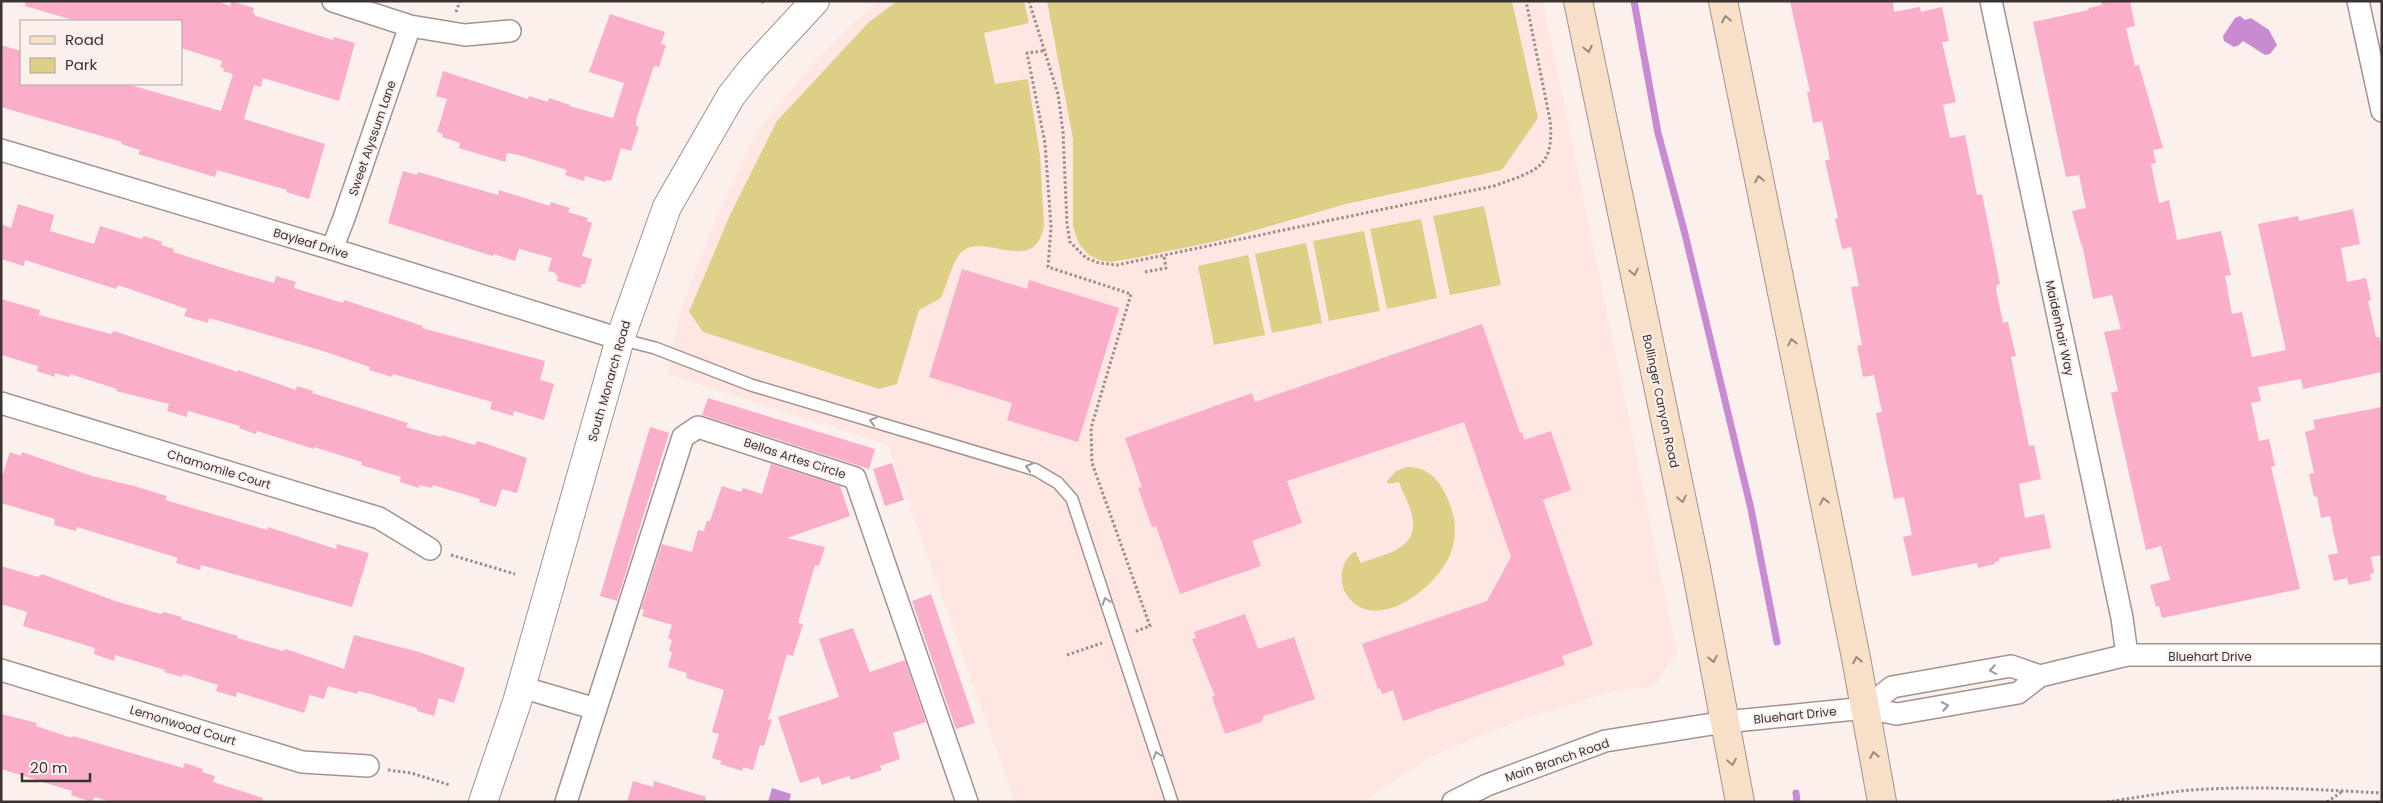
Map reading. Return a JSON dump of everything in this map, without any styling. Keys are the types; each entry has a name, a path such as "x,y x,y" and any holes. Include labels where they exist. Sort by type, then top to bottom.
{"main road":[{"name":"Bollinger Canyon Road","path":"1578,1 1696,568 1740,802"},
{"path":"1723,1 1866,708 1882,802"}],"street":[{"path":"333,1 410,26 465,35 510,31"},
{"name":"South Monarch Road","path":"484,802 521,687 620,339 667,207 731,96 753,68 815,1"},
{"name":"Maidenhair Way","path":"1991,1 2122,618 2127,655"},
{"path":"2358,1 2382,111"},
{"name":"Sweet Alyssum Lane","path":"332,249 410,26"},
{"name":"Bayleaf Drive","path":"1,150 332,249 620,339"},
{"name":"Chamomile Court","path":"1,403 379,518 430,549"},
{"name":"Bellas Artes Circle","path":"566,802 683,437 698,427 854,478 967,802"},
{"name":"Bluehart Drive","path":"1725,722 1866,708 1897,714 2018,693 2040,676 2127,655 2382,655"},
{"name":"Lemonwood Court","path":"1,670 302,762 368,766"},
{"path":"521,687 596,709"},
{"name":"Main Branch Road","path":"1453,802 1487,785 1605,741 1725,722"}],"lane":[{"path":"620,339 654,348 751,385 1036,470 1058,483 1072,499 1172,802"}],"path":[{"path":"1029,1 1043,51 1058,94 1063,132 1067,224 1070,242 1086,258 1099,263 1117,265 1494,186 1532,172 1545,162 1552,140 1550,120 1526,1"},
{"path":"1043,51 1027,53 1045,143 1050,227 1048,267 1131,294 1091,428 1092,463 1150,626"},
{"path":"1145,272 1166,268 1164,256"},
{"path":"430,549 515,574"},
{"path":"1067,655 1118,638"},
{"path":"368,766 411,773 450,785"},
{"path":"2107,802 2207,789 2300,788 2382,793"},
{"path":"2327,802 2344,791"}],"shaded area":[{"path":"878,1 1543,1 1677,653 1654,686 1613,692 1525,718 1434,755 1363,802 1015,802 888,445 667,374 680,312 719,211 759,129 814,62"},
{"path":"2240,16 2245,20 2251,18 2269,30 2277,45 2270,54 2265,55 2243,41 2234,47 2224,41 2223,36 2235,18"},
{"path":"772,788 791,794 789,802 768,802"}],"green space":[{"path":"897,1 1024,1 1029,23 984,33 995,84 1028,79 1040,156 1044,225 1039,241 1030,249 1019,251 980,246 968,248 959,255 941,298 919,310 897,384 879,389 703,332 689,312 730,215 777,121 868,23"},
{"path":"1047,1 1512,1 1538,118 1502,170 1346,204 1222,240 1111,262 1099,260 1089,255 1079,244 1073,226 1073,139"},
{"path":"1484,206 1501,285 1450,295 1433,216"},
{"path":"1421,219 1437,298 1387,309 1370,229"},
{"path":"1364,231 1380,311 1329,321 1313,241"},
{"path":"1306,243 1322,323 1272,333 1255,254"},
{"path":"1248,255 1265,335 1214,345 1198,266"},
{"path":"1407,467 1414,467 1430,474 1445,493 1451,507 1455,527 1452,549 1436,576 1408,600 1392,608 1376,611 1362,608 1349,598 1345,592 1342,580 1343,567 1350,555 1355,551 1361,563 1395,550 1408,540 1412,532 1413,523 1410,507 1399,482 1388,484 1387,481 1396,471"}],"building":[{"path":"26,1 217,1 230,6 231,1 254,8 253,13 256,16 333,40 334,37 355,43 339,101 263,78 261,87 254,85 244,119 325,144 309,199 286,192 287,190 217,170 215,177 138,154 140,150 121,144 122,142 1,107 1,45 20,51 20,85 130,85 221,111 233,74 223,71 224,68 220,67 222,61 182,48 182,20 73,20 25,6"},
{"path":"1790,1 1893,1 1894,12 1920,7 1921,12 1942,7 1949,41 1942,42 1956,102 1943,105 1950,138 1965,135 1977,195 1982,194 2000,284 1997,285 1996,289 2003,323 2008,322 2016,356 2011,357 2029,446 2034,445 2041,479 2019,484 2025,518 2044,514 2051,548 1999,558 1999,561 1995,562 1995,564 1978,568 1977,563 1912,576 1903,537 1912,535 1904,497 1894,499 1876,413 1882,412 1874,375 1863,377 1857,346 1862,345 1851,287 1859,286 1851,247 1842,249 1835,219 1838,218 1825,161 1830,159 1822,121 1813,123 1807,92 1810,92"},
{"path":"2101,1 2130,1 2135,26 2126,28 2135,66 2139,65 2163,148 2153,150 2156,163 2151,164 2159,203 2169,200 2177,240 2221,231 2231,275 2225,276 2232,314 2242,312 2252,357 2286,350 2258,224 2298,216 2299,221 2353,209 2360,244 2341,248 2347,282 2366,278 2371,300 2368,301 2376,337 2379,337 2382,348 2382,372 2303,389 2301,379 2258,387 2261,401 2251,403 2259,441 2269,439 2275,466 2271,467 2300,589 2162,618 2159,606 2156,607 2150,585 2170,580 2161,546 2146,550 2111,393 2118,391 2104,332 2121,329 2112,295 2093,299 2082,244 2072,211 2086,208 2079,175 2066,177 2033,22 2089,10 2088,8 2102,5"},
{"path":"610,14 665,32 661,44 666,45 659,67 654,66 636,120 636,126 639,127 631,151 621,148 611,181 606,180 605,182 585,176 584,181 565,175 567,170 519,155 507,153 505,162 459,148 460,143 442,137 443,134 437,132 447,99 436,96 443,71 528,99 529,96 548,102 549,98 569,106 613,118 624,83 589,72"},
{"path":"403,171 417,175 418,172 498,195 499,190 550,206 551,202 570,208 568,212 588,218 587,221 592,223 582,256 592,259 585,284 582,284 580,288 557,281 558,276 555,275 556,273 548,271 552,258 519,249 515,261 494,254 493,256 489,255 388,223"},
{"path":"18,204 54,215 50,231 94,244 100,226 142,239 144,236 162,242 161,245 174,249 173,252 239,273 274,283 276,276 296,282 294,288 343,303 344,300 423,326 422,328 545,361 540,380 554,384 544,420 514,411 513,416 490,409 492,402 393,374 392,377 369,370 370,367 320,350 209,318 208,323 184,316 187,309 118,285 116,289 25,260 24,266 1,259 1,224 11,228"},
{"path":"962,269 1027,289 1029,280 1119,308 1078,442 1007,420 1012,403 929,377"},
{"path":"1,299 40,310 39,315 111,334 114,331 296,390 297,386 313,391 312,393 408,423 406,427 474,445 478,441 527,458 517,493 502,489 496,507 479,502 480,499 433,485 432,488 419,485 419,488 400,482 401,477 361,465 362,462 314,447 314,449 257,431 256,434 239,428 240,426 188,411 187,417 167,411 169,404 116,391 117,389 70,374 69,377 55,373 55,377 37,371 38,366 1,355"},
{"path":"1482,324 1524,440 1551,431 1571,490 1543,500 1593,645 1562,656 1565,665 1403,721 1393,690 1382,694 1380,688 1378,689 1362,644 1487,601 1511,557 1464,422 1287,481 1302,523 1252,541 1261,566 1180,594 1156,526 1152,527 1138,488 1142,487 1125,438 1252,393 1255,402"},
{"path":"708,398 875,449 869,469 702,415"},
{"path":"2382,407 2382,555 2371,557 2374,573 2370,574 2371,580 2349,585 2347,578 2334,581 2328,555 2338,553 2330,516 2321,518 2317,496 2314,497 2309,474 2314,473 2305,432 2315,429 2313,420"},
{"path":"650,427 669,433 617,601 600,596"},
{"path":"10,452 21,456 22,452 92,476 167,496 165,500 267,530 268,527 336,549 337,544 369,553 352,607 201,565 200,570 176,563 178,558 77,527 76,531 54,525 55,519 1,503 1,480"},
{"path":"892,463 904,500 885,506 873,469"},
{"path":"771,464 840,486 850,516 787,538 825,547 819,566 815,565 798,623 803,624 793,656 787,654 768,720 772,719 764,746 760,745 753,770 743,767 742,771 720,764 722,761 712,758 719,734 712,732 724,690 686,678 687,673 668,667 672,652 669,651 672,640 668,638 672,625 642,616 644,610 641,609 662,544 692,552 698,530 704,531 707,521 710,521 722,486 741,492 743,488 762,494"},
{"path":"1,566 38,577 42,574 115,601 161,614 164,612 182,617 181,619 238,636 237,638 283,651 286,649 344,669 354,635 419,652 465,668 454,703 439,698 434,716 417,711 417,708 371,694 358,691 357,694 328,686 324,699 310,695 304,713 237,692 236,697 216,691 218,685 183,674 182,677 164,672 165,670 115,655 114,661 94,654 95,648 23,626 27,612 1,604"},
{"path":"931,594 975,723 956,729 912,601"},
{"path":"1245,614 1258,649 1294,637 1315,699 1264,716 1261,722 1225,734 1212,697 1215,696 1192,639 1196,638 1194,632"},
{"path":"853,628 870,672 905,660 926,722 893,733 900,759 880,766 882,770 851,780 849,776 822,785 819,777 800,783 778,717 839,697 819,639"},
{"path":"1,714 37,723 36,726 72,738 73,736 183,768 185,763 203,769 202,772 215,776 213,782 263,798 262,802 111,802 95,797 91,802 71,795 72,791 1,769"},
{"path":"633,781 653,787 654,781 706,797 705,802 627,802"}],"waterway":[{"path":"1634,1 1658,133 1685,234 1751,509 1777,642"},
{"path":"1796,793 1797,802"}]}
